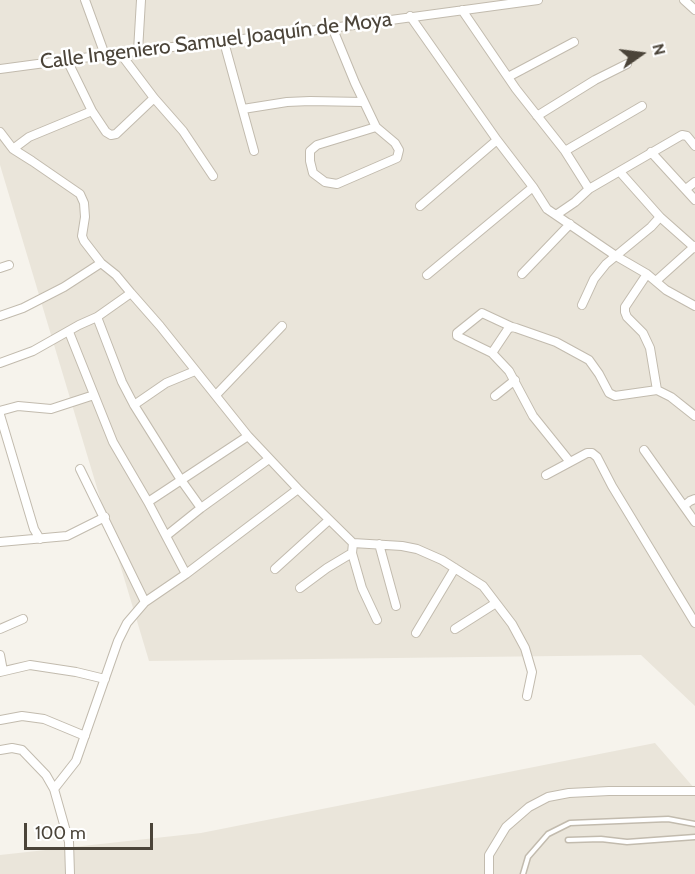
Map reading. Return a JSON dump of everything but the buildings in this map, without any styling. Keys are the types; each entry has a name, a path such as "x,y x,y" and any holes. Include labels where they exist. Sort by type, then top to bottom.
{"street":[{"path":"86,0 105,55"},
{"path":"138,51 141,0"},
{"name":"Calle Ingeniero Samuel Joaquín de Moya","path":"0,69 462,10 481,4 538,0"},
{"path":"684,0 695,10"},
{"path":"462,10 537,117 565,151 589,189"},
{"path":"410,16 547,209 616,256 647,274 666,290 695,306"},
{"path":"332,27 363,102 376,127 395,143 399,150 397,158 337,184 325,182 313,173 310,151 317,145 376,127"},
{"path":"224,42 254,151"},
{"path":"508,77 574,42"},
{"path":"120,53 154,98 183,131 213,176"},
{"path":"67,60 92,111 106,132 111,135 116,134 154,98"},
{"path":"537,117 595,80 627,64"},
{"path":"243,109 298,101 363,102"},
{"path":"565,151 642,106"},
{"path":"12,149 29,137 92,111"},
{"path":"0,132 12,149 32,160 80,194 84,203 85,217 82,227 84,241 101,262 117,275 160,326 248,436 353,543 417,549 442,560 483,586 512,624 525,648 532,672 527,696"},
{"path":"556,215 589,189 682,135 687,136 695,146"},
{"path":"420,206 497,140"},
{"path":"651,153 695,200"},
{"path":"620,172 660,217 695,247 656,281"},
{"path":"686,189 695,183"},
{"path":"427,275 533,187"},
{"path":"582,305 594,279 606,264 660,217"},
{"path":"522,274 570,224"},
{"path":"0,316 23,308 64,287 101,262"},
{"path":"0,268 9,265"},
{"path":"647,274 625,307 625,312 643,333 650,348 657,390"},
{"path":"0,363 33,351 69,332 131,293"},
{"path":"570,462 534,416 509,371 492,353 458,338 457,333 482,313 512,327 556,342 589,360 609,393 615,396 657,390 671,397 695,416"},
{"path":"97,316 122,382 134,405 201,508"},
{"path":"216,395 282,326"},
{"path":"492,353 508,329 512,327"},
{"path":"69,332 113,442 186,574"},
{"path":"134,405 166,384 195,370"},
{"path":"495,396 515,380"},
{"path":"40,539 34,529 0,413 18,406 51,409 94,395"},
{"path":"148,502 248,436"},
{"path":"644,450 695,522"},
{"path":"546,475 587,453 592,453 597,457 612,486 695,622"},
{"path":"166,536 269,459"},
{"path":"80,469 146,602"},
{"path":"54,789 76,761 118,641 127,623 146,602 298,489"},
{"path":"684,506 695,499"},
{"path":"0,542 67,536 105,517"},
{"path":"275,568 329,520"},
{"path":"353,543 352,553 362,588 377,620"},
{"path":"379,544 396,606"},
{"path":"300,588 352,553"},
{"path":"416,633 455,568"},
{"path":"455,629 496,603"},
{"path":"0,629 23,619"},
{"path":"0,655 2,671 30,665 105,679"},
{"path":"0,720 22,716 44,719 85,736"},
{"path":"0,750 12,748 22,750 46,775 54,789 69,842 70,874"},
{"path":"489,874 489,855 506,826 529,807 548,797 569,793 609,791 695,791"}],"lane":[{"path":"523,874 528,857 548,834 570,823 668,819 695,824"},
{"path":"568,840 601,839 627,842 695,837"}],"shaded area":[{"path":"0,0 695,0 695,706 641,655 149,661 0,165"},
{"path":"655,743 695,789 695,874 0,874 0,855 201,833"}]}
